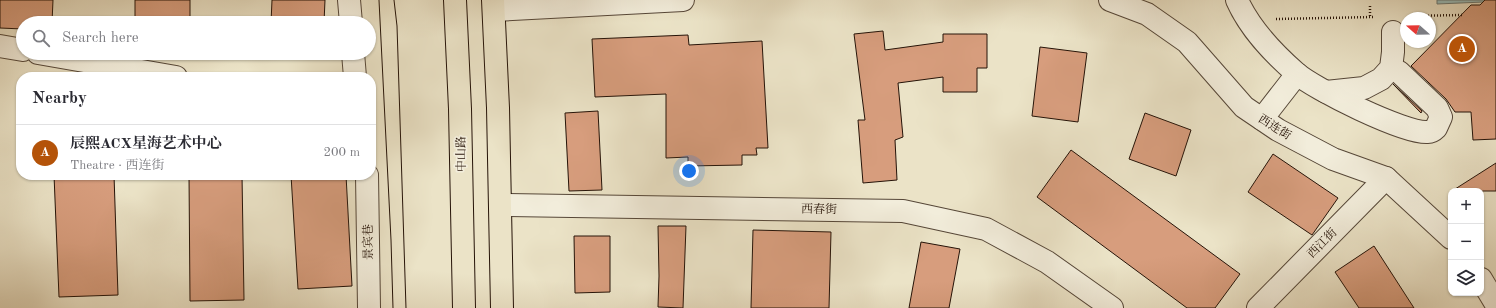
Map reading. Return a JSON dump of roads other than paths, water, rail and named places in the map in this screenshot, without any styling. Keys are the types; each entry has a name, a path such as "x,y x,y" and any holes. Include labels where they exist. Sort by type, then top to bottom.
{"highway":[{"name":"中山路","path":"455,0 460,109 464,308"},
{"path":"494,5 502,308"}],"street":[{"path":"349,0 350,16"},
{"path":"494,5 684,0"},
{"name":"西连街","path":"1110,0 1147,14 1187,42 1244,107 1278,130 1333,159 1386,178 1448,235"},
{"path":"1238,8 1264,42 1297,74 1324,92 1380,118 1412,130 1428,132 1436,128 1441,117 1437,108 1399,72 1391,68"},
{"path":"1324,92 1364,88 1381,79 1391,68 1393,32"},
{"path":"0,46 16,49"},
{"path":"78,60 147,72"},
{"path":"354,60 355,72"},
{"path":"1262,119 1297,74"},
{"name":"西江街","path":"1258,308 1386,178"},
{"name":"景宾巷","path":"367,180 370,308"},
{"name":"西春街","path":"500,205 903,211 986,228 1047,262 1112,308"},
{"path":"1484,284 1496,304"}],"water":[{"path":"1437,0 1485,0 1484,2 1437,4"}],"tram line":[{"path":"379,0 393,308"},
{"path":"394,0 397,26 406,308"}],"place":[{"name":"辰熙ACX星海艺术中心","path":"1462,49"}]}
